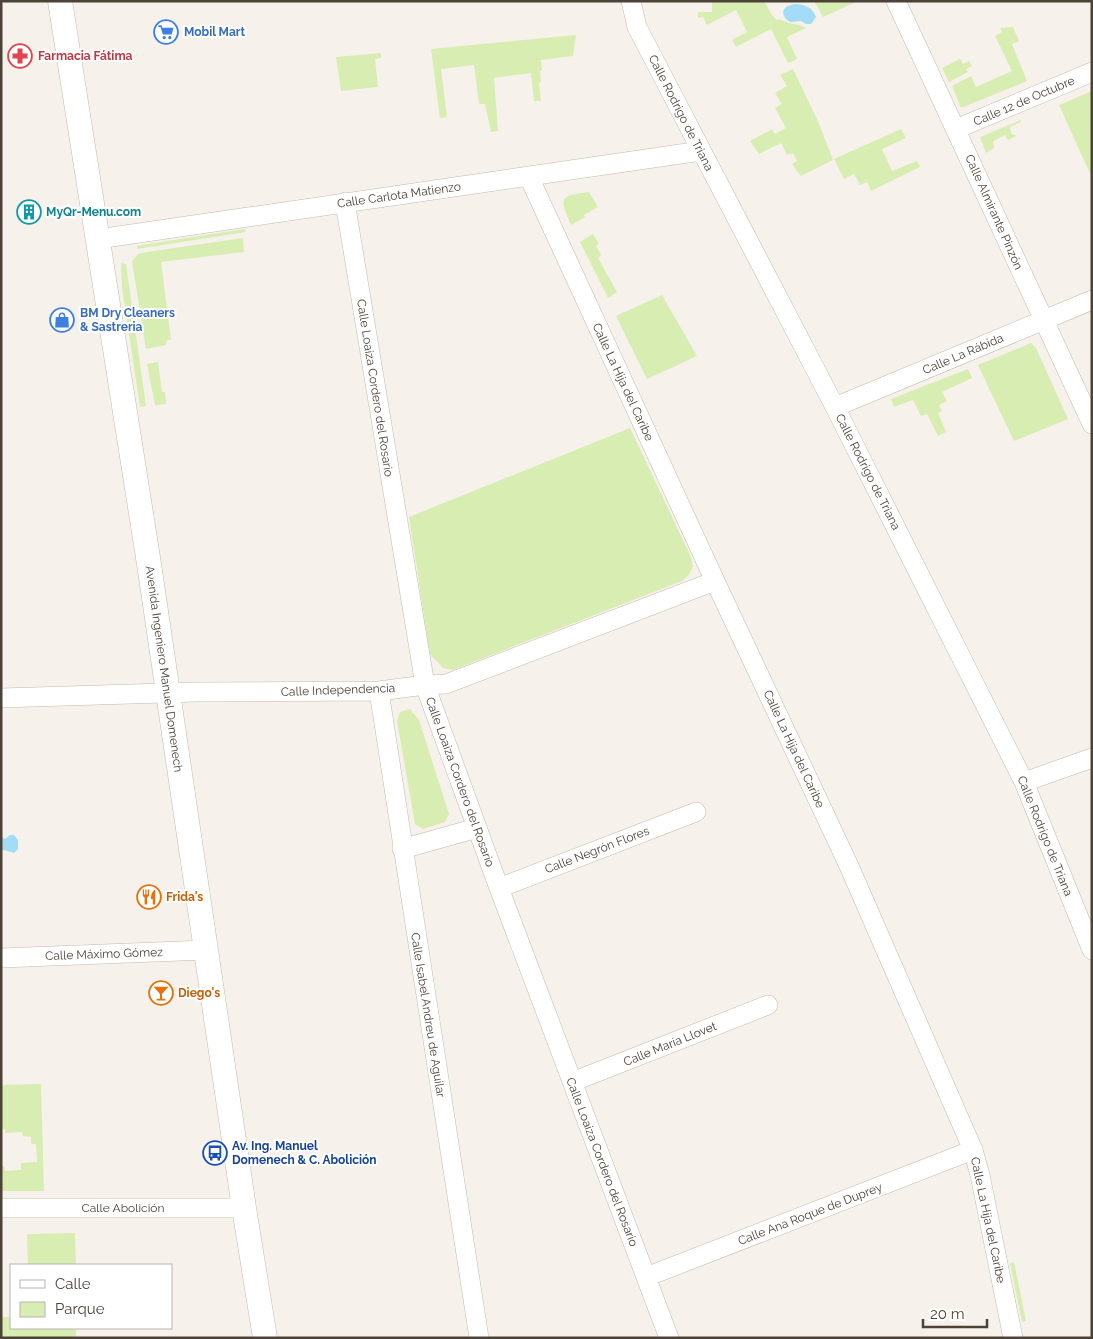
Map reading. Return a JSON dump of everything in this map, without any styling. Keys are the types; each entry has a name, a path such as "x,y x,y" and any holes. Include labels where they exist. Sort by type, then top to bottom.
{"street":[{"name":"Avenida Ingeniero Manuel Domenech","path":"60,1 148,554 244,1208 265,1338"},
{"name":"Calle Rodrigo de Triana","path":"631,1 637,27 835,407 1024,782 1092,950"},
{"name":"Calle Almirante Pinzón","path":"896,1 1092,424"},
{"name":"Calle 12 de Octubre","path":"956,130 1092,72"},
{"name":"Calle Carlota Matienzo","path":"98,239 701,151"},
{"name":"Calle La Hija del Caribe","path":"529,177 715,581 850,866 973,1150 980,1175 1013,1338"},
{"name":"Calle Loaiza Cordero del Rosario","path":"345,202 424,685 476,828 669,1338"},
{"name":"Calle La Rábida","path":"835,407 1092,300"},
{"name":"Calle Independencia","path":"1,698 168,693 379,691 446,684 715,581"},
{"name":"Calle Isabel Andreu de Aguilar","path":"379,691 479,1338"},
{"path":"1024,782 1092,758"},
{"name":"Calle Negrón Flores","path":"499,888 696,812"},
{"path":"402,848 476,828"},
{"name":"Calle Máximo Gómez","path":"1,958 206,950"},
{"name":"Calle María Llovet","path":"572,1082 768,1005"},
{"name":"Calle Ana Roque de Duprey","path":"646,1278 973,1150"},
{"name":"Calle Abolición","path":"1,1208 244,1208"}],"green space":[{"path":"712,1 764,1 777,20 806,28 787,37 797,59 788,63 771,29 736,47 732,40 747,32 736,10 707,25 703,17 698,18 698,12 712,12"},
{"path":"814,1 858,1 823,17"},
{"path":"1013,27 1019,41 1012,44 1027,81 961,108 952,86 971,76 976,87 1012,71 995,36 1002,32 1000,28"},
{"path":"576,35 573,56 541,60 542,71 540,71 541,82 539,83 541,101 534,101 531,73 494,78 498,131 491,132 485,104 479,104 474,65 441,69 447,117 440,118 431,49"},
{"path":"381,53 381,58 375,59 378,87 341,91 336,57"},
{"path":"960,59 963,64 969,61 972,66 966,69 968,72 949,82 942,68"},
{"path":"793,69 818,121 833,160 801,176 792,164 797,161 793,153 787,155 781,143 759,154 750,141 772,129 775,134 786,128 775,108 782,104 775,93 787,86 780,75"},
{"path":"1092,91 1092,178 1059,105"},
{"path":"1021,120 1021,122 1010,127 1012,134 1017,136 1008,140 1005,135 993,141 994,148 986,153 980,137"},
{"path":"901,129 906,138 882,149 892,171 917,161 920,167 871,191 867,182 860,185 854,174 844,179 834,159"},
{"path":"589,192 598,207 571,225 564,200 572,195"},
{"path":"244,229 246,232 137,249 137,246 142,245"},
{"path":"593,234 599,244 596,246 601,255 598,258 617,292 608,298 580,242"},
{"path":"243,238 244,252 161,262 171,340 167,340 166,345 146,349 132,262 135,257 140,253"},
{"path":"121,263 126,264 146,406 140,407 122,288"},
{"path":"662,295 697,356 647,379 616,316"},
{"path":"1031,343 1036,348 1068,419 1014,441 978,365"},
{"path":"158,362 162,392 165,392 166,404 155,405 147,364"},
{"path":"968,369 972,378 942,392 947,401 939,405 942,411 938,413 946,432 938,436 927,414 921,416 913,400 894,407 891,399"},
{"path":"630,428 691,557 693,567 688,576 682,581 453,670 443,668 430,654 409,517"},
{"path":"410,709 419,720 449,814 445,822 423,829 415,824 397,721 400,712"},
{"path":"41,1084 44,1191 1,1191 1,1166 4,1166 5,1171 21,1170 21,1163 37,1162 36,1144 31,1144 31,1137 23,1136 22,1132 5,1133 5,1129 1,1129 1,1085"},
{"path":"75,1233 76,1264 28,1264 27,1234"},
{"path":"1014,1262 1026,1321 1022,1322 1010,1263"},
{"path":"1,1317 10,1317 10,1329 76,1329 76,1338 1,1338"}],"water":[{"path":"796,4 806,6 813,11 816,17 811,24 801,21 790,22 786,19 783,13 785,8"},
{"path":"10,835 14,835 18,840 18,849 14,853 1,851 1,837 5,839"}],"place":[{"name":"Mobil Mart","path":"166,32"},
{"name":"Farmacia Fátima","path":"20,56"},
{"name":"MyQr-Menu.com","path":"29,212"},
{"name":"BM Dry Cleaners & Sastreria","path":"62,320"},
{"name":"Frida's","path":"149,897"},
{"name":"Diego's","path":"161,993"},
{"name":"Av. Ing. Manuel Domenech & C. Abolición","path":"215,1153"}]}
